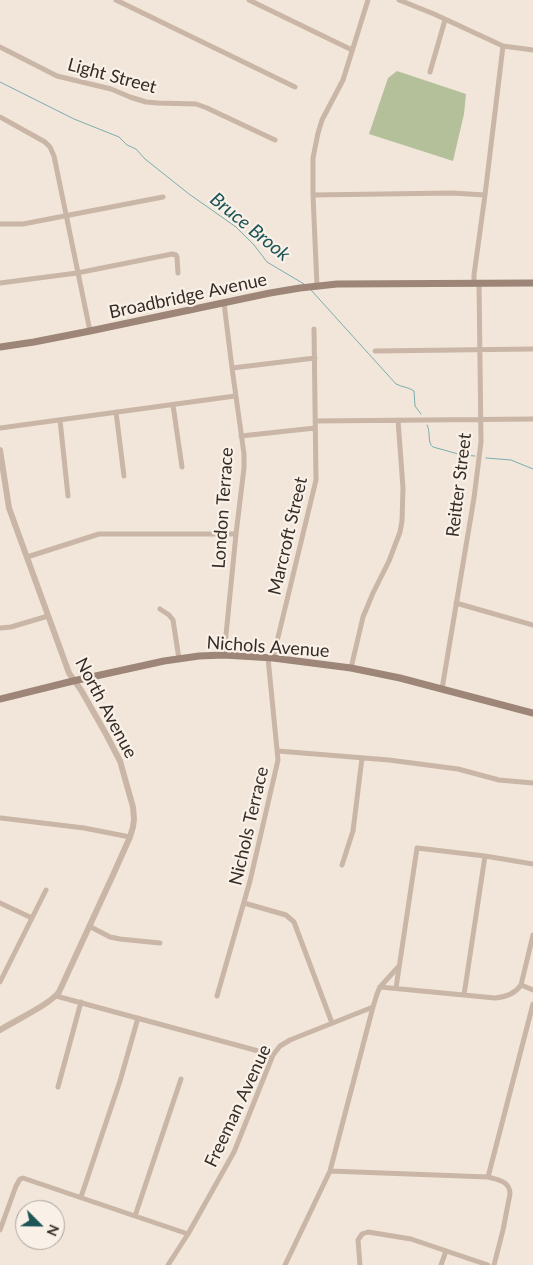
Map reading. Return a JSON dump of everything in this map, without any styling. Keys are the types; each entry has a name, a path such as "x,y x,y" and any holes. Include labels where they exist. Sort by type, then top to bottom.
{"main road":[{"name":"Broadbridge Avenue","path":"0,347 90,332 314,286 337,284 533,283"},
{"name":"Nichols Avenue","path":"0,699 164,661 224,655 271,658 351,668 533,713"}],"street":[{"path":"116,0 296,87"},
{"path":"249,0 352,50"},
{"path":"314,286 313,158 320,126 343,80 368,0"},
{"path":"399,0 503,46 533,50"},
{"path":"430,72 445,20"},
{"name":"Reitter Street","path":"442,689 481,442 480,350 477,283 474,275 503,46"},
{"name":"Light Street","path":"0,47 57,76 111,89 146,102 196,104 276,140"},
{"path":"0,117 42,139 48,144 56,160 90,332"},
{"path":"313,195 452,193 485,195"},
{"path":"0,224 24,224 163,197"},
{"path":"0,283 77,273 172,254 177,257 178,273"},
{"name":"London Terrace","path":"224,303 244,454 224,655"},
{"name":"Marcroft Street","path":"271,658 316,480 314,329"},
{"path":"375,351 533,349"},
{"path":"232,368 315,358"},
{"path":"0,428 235,396"},
{"path":"173,404 182,467"},
{"path":"116,412 124,476"},
{"path":"315,421 533,419"},
{"path":"60,420 68,496"},
{"path":"351,668 364,617 373,593 389,562 400,532 403,488 398,420"},
{"path":"241,436 315,428"},
{"name":"North Avenue","path":"0,450 9,508 48,616 69,673 82,692 120,761 134,814 130,837 56,996"},
{"path":"27,557 99,534 236,534"},
{"path":"456,603 533,625"},
{"path":"160,609 173,620 179,659"},
{"path":"0,628 11,627 48,616"},
{"name":"Nichols Terrace","path":"217,996 244,903 278,766 271,658"},
{"path":"278,751 389,760 443,767 499,780 533,783"},
{"path":"342,865 353,831 362,758"},
{"path":"1,818 84,828 130,837"},
{"path":"396,988 417,848 533,864"},
{"path":"464,995 485,856"},
{"path":"0,982 46,890"},
{"path":"0,902 32,918"},
{"path":"244,903 286,915 294,922 332,1024"},
{"path":"89,926 110,937 160,943"},
{"path":"380,986 501,998 511,994 521,985 533,935"},
{"path":"0,966 6,969"},
{"path":"285,1265 330,1172 376,994 380,986 399,966"},
{"path":"521,985 533,990"},
{"path":"0,1030 56,996 274,1055"},
{"path":"58,1087 81,1002"},
{"path":"488,1177 533,1004"},
{"name":"Freeman Avenue","path":"168,1265 188,1234 234,1152 274,1055 280,1046 373,1007"},
{"path":"82,1197 120,1082 138,1018"},
{"path":"135,1216 181,1079"},
{"path":"330,1172 488,1177 502,1181 510,1189 503,1230 494,1265"},
{"path":"0,1230 16,1186 20,1179 23,1178 188,1234"},
{"path":"360,1265 358,1240 360,1235 366,1232 411,1239 488,1265"},
{"path":"441,1265 446,1251"}],"green space":[{"path":"397,71 466,94 464,114 453,161 369,134 388,78"}],"waterway":[{"name":"Bruce Brook","path":"0,82 74,119 119,137 189,194 236,227 254,245 267,262 304,284"},
{"name":"Bruce Brook","path":"311,290 396,384 414,391 415,406 421,414"},
{"name":"Bruce Brook","path":"427,425 430,443 433,447 462,455 475,456"},
{"name":"Bruce Brook","path":"486,458 511,460 533,469"}]}
